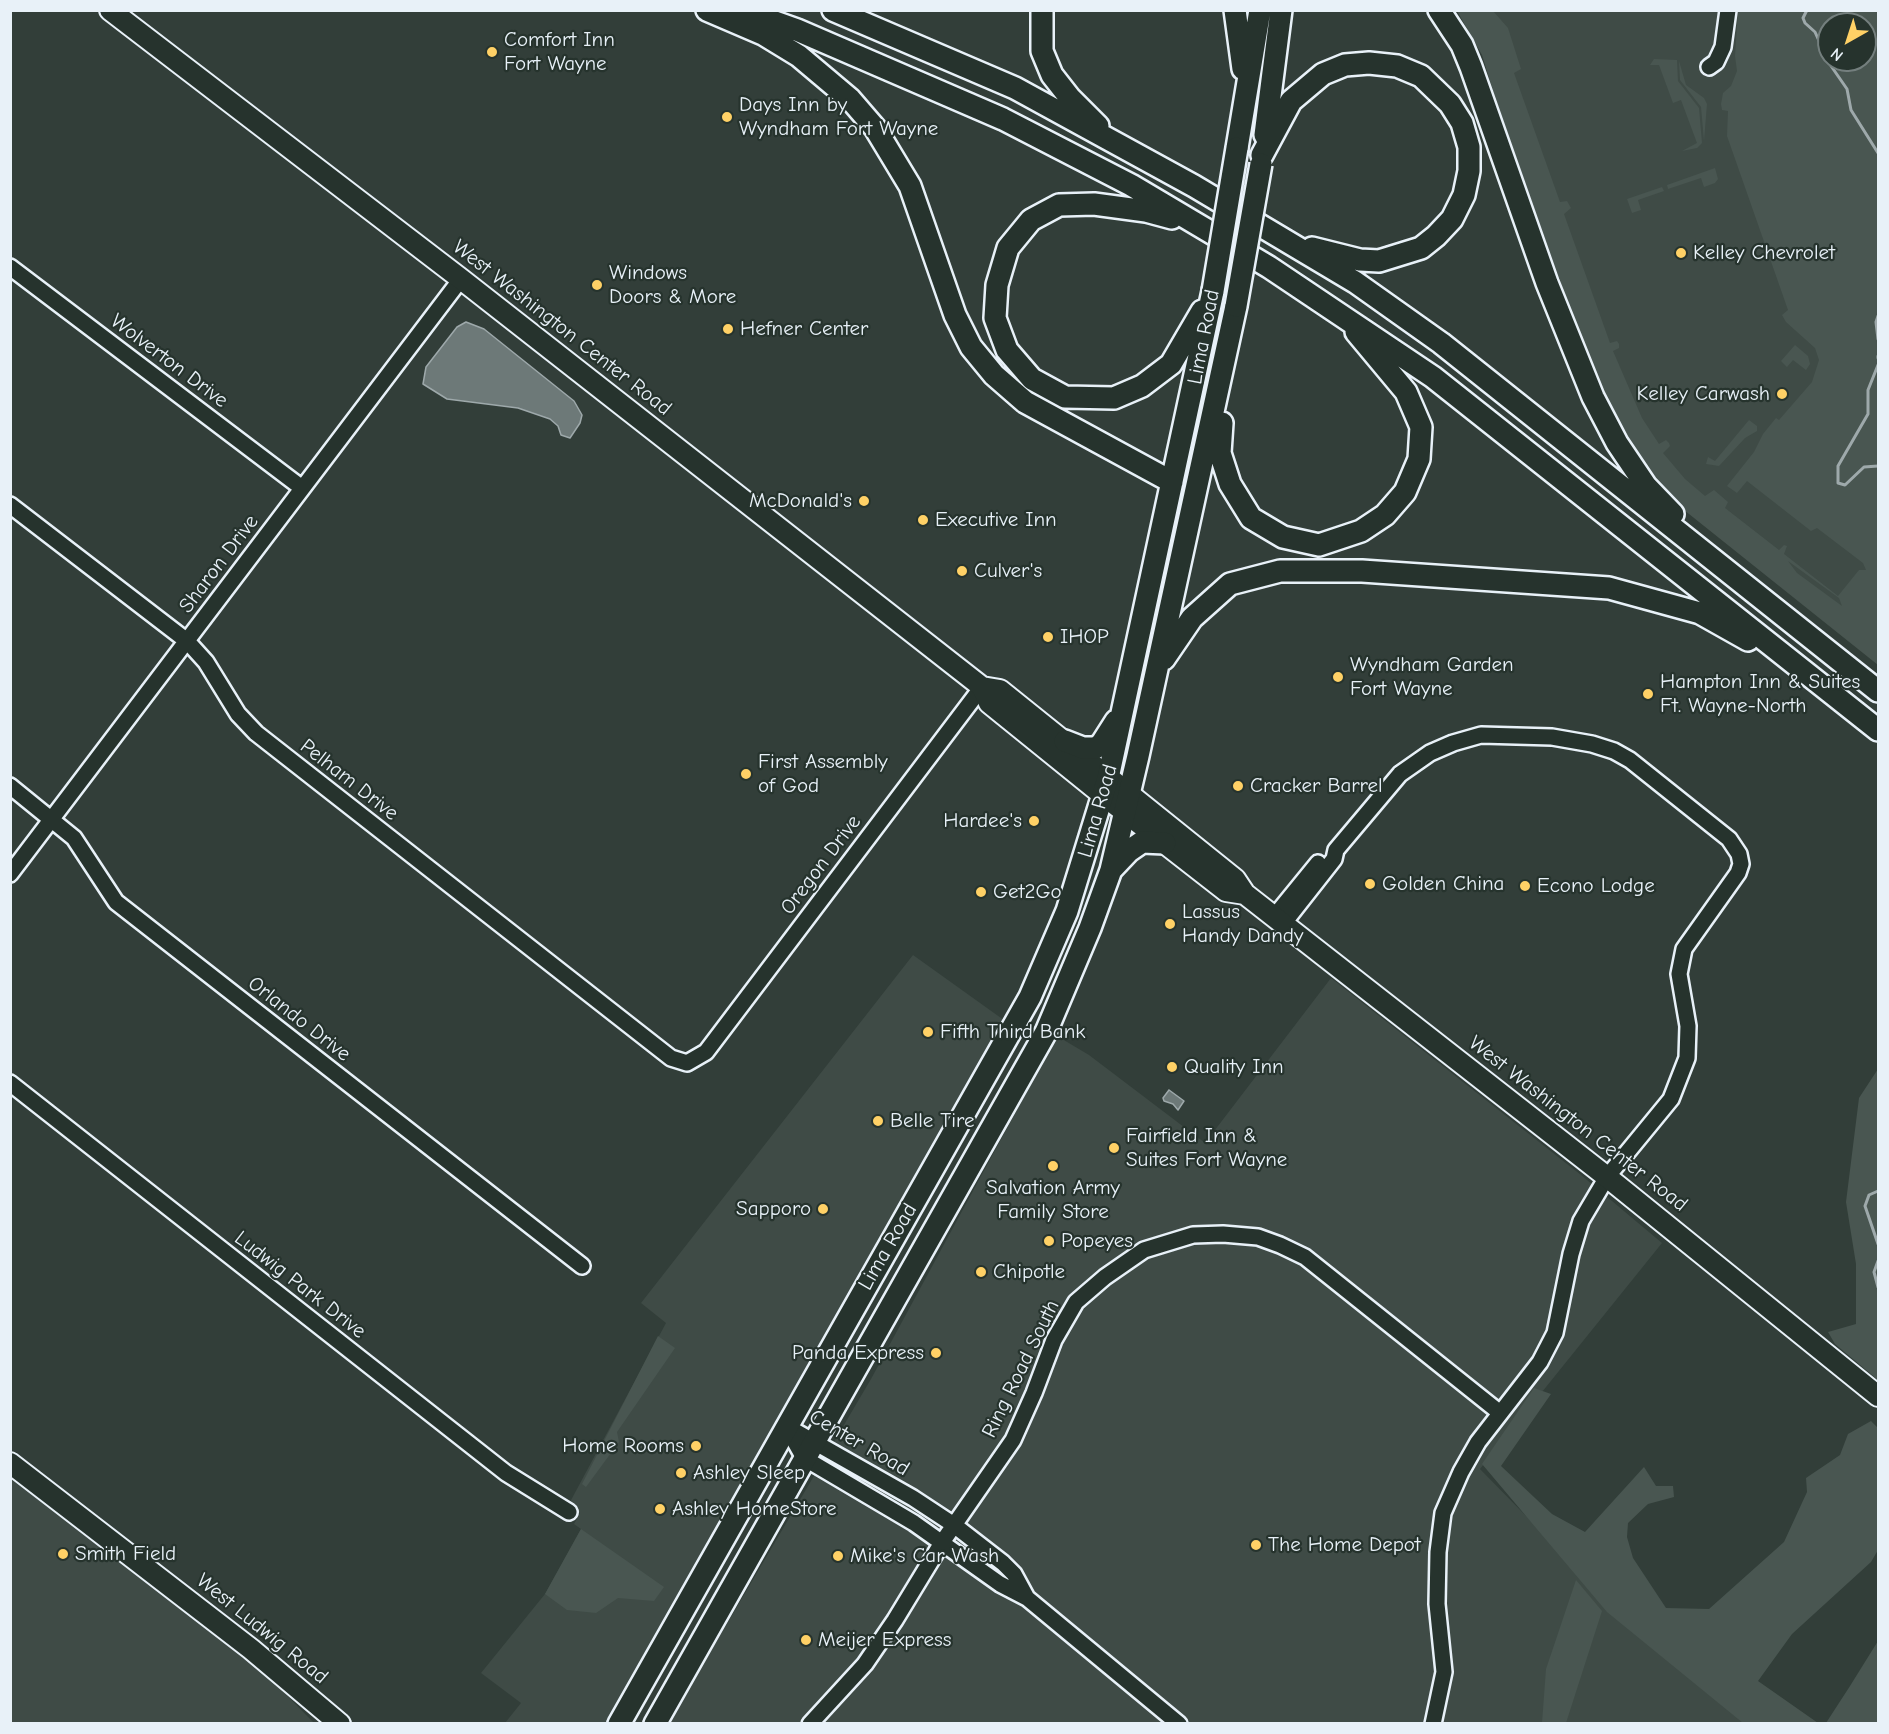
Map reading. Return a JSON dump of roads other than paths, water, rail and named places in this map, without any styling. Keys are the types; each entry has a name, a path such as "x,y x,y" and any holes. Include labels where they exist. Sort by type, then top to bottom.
{"highway":[{"path":"707,10 763,34 799,56 850,99 875,128 910,186 955,315 971,346 994,375 1025,402 1172,482"},
{"path":"741,10 797,30 1003,119 1202,226 1336,309 1433,378 1878,730"},
{"path":"833,10 1015,88 1129,150 1355,282 1442,344 1878,692"},
{"path":"1042,10 1042,51 1052,75 1084,112 1129,150"},
{"path":"1234,10 1243,68 1241,119"},
{"name":"Lima Road","path":"619,1724 1030,996 1067,911 1106,787 1126,702 1213,295 1260,10"},
{"name":"Lima Road","path":"655,1724 1046,1032 1090,928 1111,870 1224,369 1261,160 1281,10"},
{"path":"1439,10 1462,45 1471,67 1547,283 1593,397 1617,443 1646,486 1729,573"},
{"path":"1261,160 1280,118 1291,101 1323,74 1345,65 1369,63 1397,66 1422,76 1438,89 1462,123 1469,147 1469,171 1460,203 1452,219 1421,248 1401,256 1370,261 1342,256 1285,240"},
{"path":"1202,226 1146,211 1094,204 1059,205 1030,220 1008,248 997,285 996,318 1007,350 1032,379 1065,397 1114,398 1142,386 1171,364 1213,295"},
{"path":"1224,369 1220,453 1230,484 1251,518 1283,537 1319,545 1361,531 1385,515 1405,492 1419,459 1421,427 1406,392 1336,309"},
{"path":"1158,667 1192,618 1230,584 1280,571 1362,571 1609,588 1700,614 1757,644 1782,654"},
{"path":"1065,741 1083,748 1096,748 1109,733 1126,702"},
{"path":"1111,870 1129,851 1142,842 1165,843"}],"main road":[{"name":"West Washington Center Road","path":"110,10 461,279 982,687 999,690 1065,741 1106,787"},
{"name":"West Washington Center Road","path":"982,687 989,703 1235,879 1245,894 1278,921 1607,1177 1878,1396"},
{"name":"West Washington Center Road","path":"1127,803 1165,843 1226,891 1245,894"},
{"name":"West Ludwig Road","path":"10,1463 251,1649 340,1724"}],"street":[{"path":"1709,67 1716,62 1723,47 1728,10"},
{"name":"Wolverton Drive","path":"10,267 302,488"},
{"name":"Sharon Drive","path":"10,874 461,279"},
{"name":"Pelham Drive","path":"10,504 187,641 206,662 238,714 256,733 671,1058 687,1063"},
{"name":"Oregon Drive","path":"687,1063 706,1052 982,687"},
{"path":"1278,921 1334,859 1336,850 1400,774 1430,753 1453,743 1482,735 1552,737 1614,751 1630,760 1729,839 1739,854 1741,864 1738,873 1694,933 1681,959 1679,974 1688,1026 1687,1058 1678,1085 1665,1109 1607,1177 1581,1221 1571,1254 1555,1333 1540,1362 1500,1412 1461,1472 1443,1513 1438,1552 1437,1604 1444,1672 1433,1724"},
{"name":"Orlando Drive","path":"10,786 74,838 116,902 582,1266"},
{"name":"Ludwig Park Drive","path":"10,1083 506,1473 569,1512"},
{"name":"Ring Road South","path":"810,1724 865,1664 896,1620 943,1541 1013,1440 1026,1415 1054,1340 1076,1302 1132,1256 1156,1245 1193,1235 1258,1237 1305,1257 1500,1412"},
{"name":"Center Road","path":"786,1426 809,1449 943,1541 1000,1584 1027,1598 1179,1724"},
{"name":"Center Road","path":"809,1449 954,1525 1003,1563 1014,1574 1027,1598"}],"waterway":[{"path":"1807,10 1803,18 1805,23 1815,32 1829,63 1847,89 1851,110 1878,153"},
{"path":"1878,316 1876,322 1878,339"},
{"path":"1878,365 1868,390 1868,414 1838,466 1838,483 1845,485 1864,467 1878,466"},
{"path":"1878,1191 1869,1195 1865,1206 1878,1244"},
{"path":"1878,1261 1874,1272 1878,1287"}],"place":[{"name":"Comfort Inn Fort Wayne","path":"492,52"},
{"name":"Days Inn by Wyndham Fort Wayne","path":"727,117"},
{"name":"Kelley Chevrolet","path":"1681,253"},
{"name":"Windows Doors & More","path":"597,285"},
{"name":"Hefner Center","path":"728,329"},
{"name":"Kelley Carwash","path":"1782,394"},
{"name":"McDonald's","path":"864,501"},
{"name":"Executive Inn","path":"923,520"},
{"name":"Culver's","path":"962,571"},
{"name":"IHOP","path":"1048,637"},
{"name":"Wyndham Garden Fort Wayne","path":"1338,677"},
{"name":"Hampton Inn & Suites Ft. Wayne-North","path":"1648,694"},
{"name":"First Assembly of God","path":"746,774"},
{"name":"Cracker Barrel","path":"1238,786"},
{"name":"Hardee's","path":"1034,821"},
{"name":"Golden China","path":"1370,884"},
{"name":"Econo Lodge","path":"1525,886"},
{"name":"Get2Go","path":"981,892"},
{"name":"Lassus Handy Dandy","path":"1170,924"},
{"name":"Fifth Third Bank","path":"928,1032"},
{"name":"Quality Inn","path":"1172,1067"},
{"name":"Belle Tire","path":"878,1121"},
{"name":"Fairfield Inn & Suites Fort Wayne","path":"1114,1148"},
{"name":"Salvation Army Family Store","path":"1053,1166"},
{"name":"Sapporo","path":"823,1209"},
{"name":"Popeyes","path":"1049,1241"},
{"name":"Chipotle","path":"981,1272"},
{"name":"Panda Express","path":"936,1353"},
{"name":"Home Rooms","path":"696,1446"},
{"name":"Ashley Sleep","path":"681,1473"},
{"name":"Ashley HomeStore","path":"660,1509"},
{"name":"The Home Depot","path":"1256,1545"},
{"name":"Smith Field","path":"63,1554"},
{"name":"Mike's Car Wash","path":"838,1556"},
{"name":"Meijer Express","path":"806,1640"}]}
